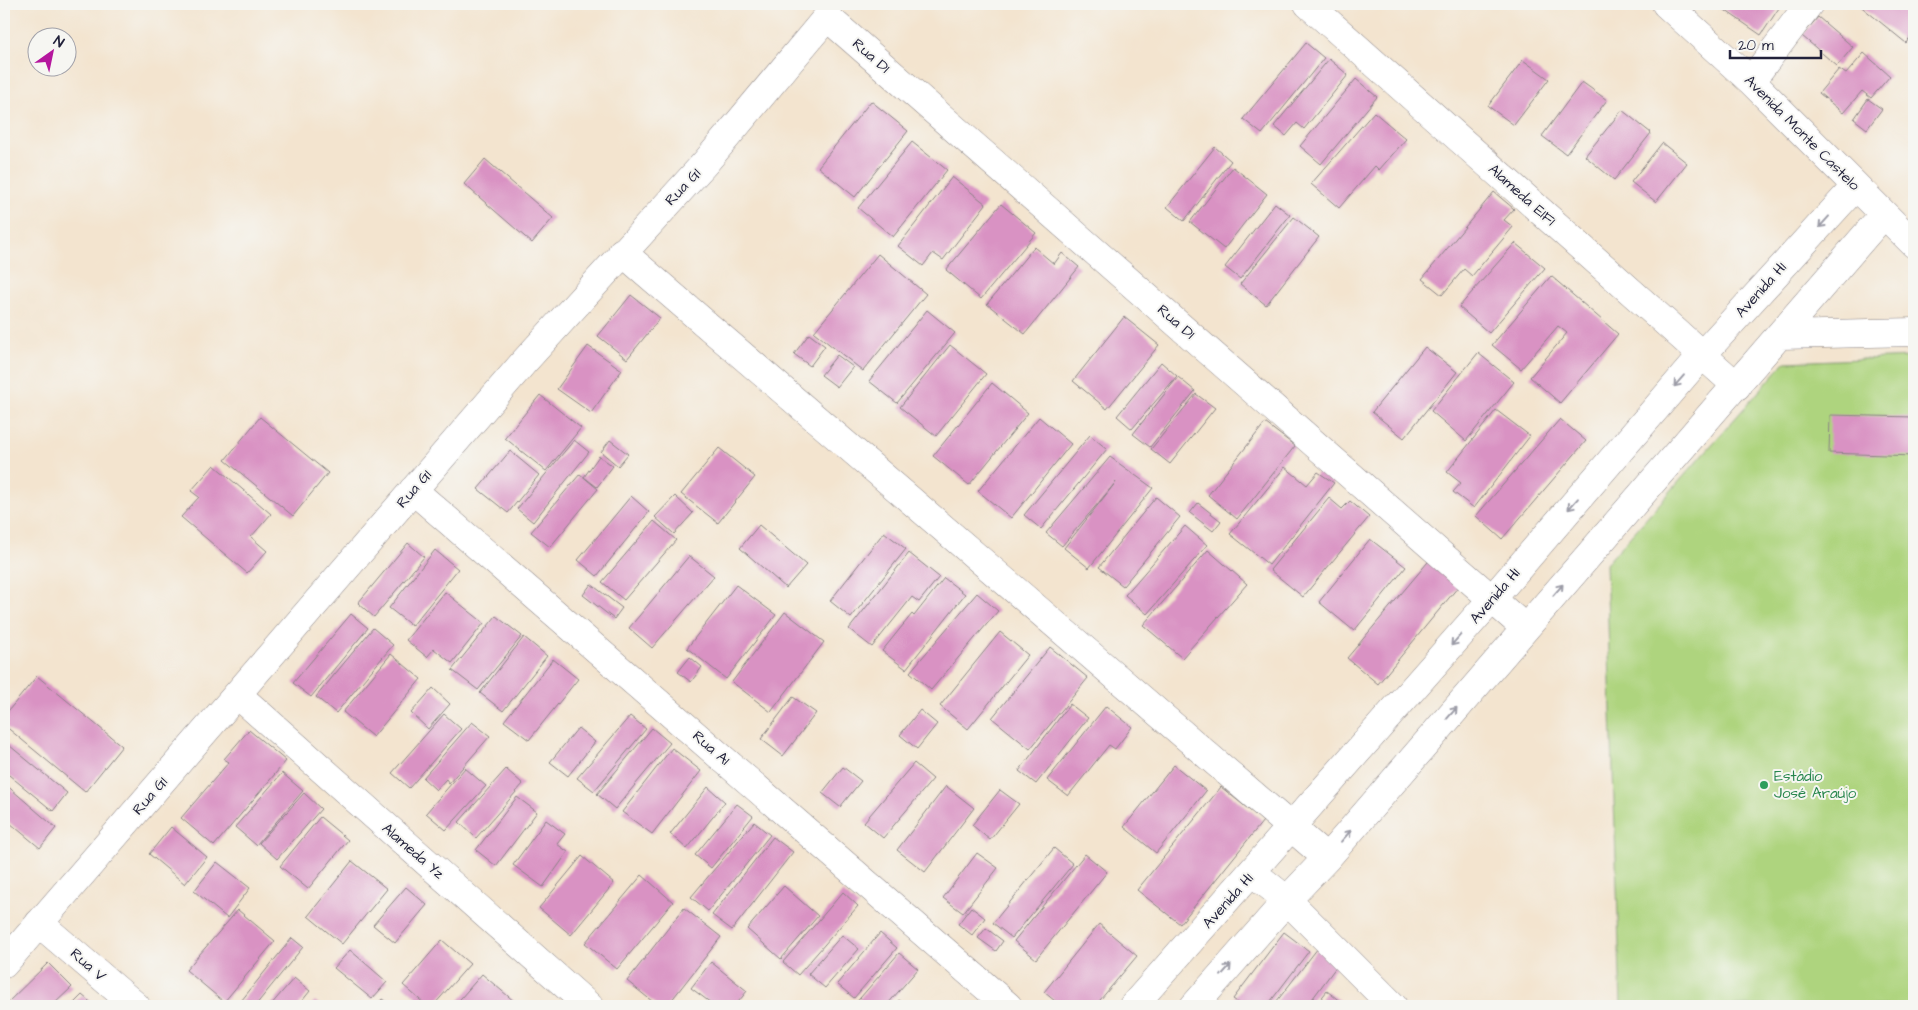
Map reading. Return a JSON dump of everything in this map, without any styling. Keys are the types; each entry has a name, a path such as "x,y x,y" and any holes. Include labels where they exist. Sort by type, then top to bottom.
{"street":[{"name":"Alameda E1F1","path":"1308,4 1701,356 1737,386"},
{"name":"Avenida Monte Castelo","path":"1666,4 1751,81 1914,244"},
{"path":"1751,81 1809,4"},
{"name":"Rua G1","path":"4,964 238,696 413,490 622,252 705,163 827,17"},
{"name":"Rua D1","path":"827,17 1525,628"},
{"name":"Avenida H1","path":"1133,1006 1253,873 1701,356 1856,186"},
{"path":"1194,1006 1287,900 1327,858 1884,214"},
{"path":"622,252 1327,858"},
{"path":"1780,335 1914,332"},
{"name":"Rua A1","path":"413,490 1008,1006"},
{"name":"Alameda Yz","path":"238,696 589,1006"},
{"path":"1253,873 1287,900 1393,1006"},
{"name":"Rua V","path":"40,923 136,1006"}],"green space":[{"name":"Estádio José Araújo","path":"1914,357 1914,1006 1621,1006 1606,564 1785,362"}],"building":[{"path":"1716,4 1773,4 1779,8 1761,35"},
{"path":"1858,4 1914,4 1914,32 1906,43"},
{"path":"1818,17 1853,47 1837,66 1802,36"},
{"path":"1306,43 1324,58 1262,134 1243,119"},
{"path":"1864,53 1890,76 1871,98 1862,91 1843,113 1819,93 1839,69 1846,74"},
{"path":"1329,59 1348,75 1304,129 1297,123 1286,136 1274,126"},
{"path":"1523,60 1549,79 1514,125 1488,106"},
{"path":"1356,79 1377,97 1321,164 1300,146"},
{"path":"1582,82 1607,100 1566,154 1542,136"},
{"path":"1868,99 1882,109 1867,129 1854,119"},
{"path":"871,101 908,131 855,197 818,167"},
{"path":"1622,110 1651,133 1614,180 1585,156"},
{"path":"1374,112 1406,139 1379,170 1375,166 1339,208 1311,184"},
{"path":"912,142 947,170 893,237 858,208"},
{"path":"1662,143 1687,163 1656,202 1631,182"},
{"path":"1215,147 1231,161 1184,221 1167,207"},
{"path":"485,159 553,218 532,243 464,184"},
{"path":"1233,167 1267,194 1224,249 1190,222"},
{"path":"952,177 986,204 943,260 933,253 923,266 898,246"},
{"path":"1494,192 1514,209 1504,220 1513,227 1472,276 1464,269 1442,295 1422,279"},
{"path":"1275,203 1290,215 1240,279 1225,267"},
{"path":"1001,204 1036,233 981,299 946,270"},
{"path":"1294,217 1319,237 1266,305 1240,284"},
{"path":"1515,243 1545,268 1489,333 1459,307"},
{"path":"1034,247 1054,264 1062,253 1079,267 1025,334 987,304"},
{"path":"878,254 926,294 863,371 814,332"},
{"path":"1551,276 1618,334 1560,403 1530,377 1567,333 1558,326 1521,369 1492,345"},
{"path":"631,295 660,318 627,359 598,336"},
{"path":"927,310 955,333 897,403 869,381"},
{"path":"1124,317 1159,345 1107,409 1073,381"},
{"path":"809,334 825,346 810,366 794,354"},
{"path":"950,345 986,374 936,436 900,407"},
{"path":"588,346 622,370 591,413 557,389"},
{"path":"1425,347 1457,372 1404,438 1372,412"},
{"path":"1478,353 1514,382 1466,441 1431,411"},
{"path":"837,355 853,367 837,387 821,375"},
{"path":"1161,362 1177,376 1132,429 1117,416"},
{"path":"1178,377 1195,391 1150,447 1133,434"},
{"path":"992,383 1028,413 969,485 933,456"},
{"path":"1196,394 1215,408 1170,464 1151,449"},
{"path":"540,395 581,428 546,471 505,438"},
{"path":"1496,410 1530,436 1474,508 1453,492 1461,483 1447,472"},
{"path":"1830,415 1914,417 1914,456 1829,453"},
{"path":"260,417 328,473 293,516 225,460"},
{"path":"1039,417 1071,444 1011,518 978,491"},
{"path":"1560,419 1586,441 1502,539 1476,516"},
{"path":"1265,423 1295,446 1237,519 1208,495"},
{"path":"1090,435 1107,449 1041,529 1024,515"},
{"path":"574,440 589,452 533,522 517,509"},
{"path":"610,440 628,454 618,466 601,452"},
{"path":"719,448 755,477 718,523 681,494"},
{"path":"510,451 539,475 508,513 478,489"},
{"path":"599,456 613,466 597,487 584,477"},
{"path":"1110,457 1153,488 1089,568 1064,548 1116,482 1062,546 1046,533"},
{"path":"214,465 271,514 251,537 267,551 247,573 181,517 199,497 191,491"},
{"path":"1285,467 1307,485 1318,472 1334,483 1269,565 1230,534"},
{"path":"580,474 598,489 550,547 531,532"},
{"path":"631,496 649,512 597,576 578,560"},
{"path":"675,496 693,513 674,534 655,517"},
{"path":"1156,497 1180,517 1123,586 1099,567"},
{"path":"1329,498 1342,509 1350,501 1369,517 1303,597 1270,570"},
{"path":"1198,503 1221,521 1213,531 1190,513"},
{"path":"654,521 676,540 624,600 602,582"},
{"path":"759,525 806,565 786,588 740,548"},
{"path":"1185,526 1207,545 1147,614 1125,595"},
{"path":"884,532 906,549 851,618 830,601"},
{"path":"1370,539 1406,567 1354,631 1319,602"},
{"path":"408,543 424,557 374,617 358,603"},
{"path":"435,550 458,569 412,626 389,608"},
{"path":"1208,550 1247,584 1182,658 1143,625"},
{"path":"909,553 939,577 919,602 912,597 872,647 849,629"},
{"path":"689,556 714,576 652,648 629,628"},
{"path":"1433,556 1463,581 1378,684 1347,658"},
{"path":"944,578 965,594 906,669 882,651 912,614 914,616"},
{"path":"591,584 622,608 614,619 583,595"},
{"path":"736,585 776,615 726,679 687,648"},
{"path":"445,592 484,623 452,663 434,649 427,657 406,640"},
{"path":"977,593 998,611 931,690 910,672"},
{"path":"785,612 824,642 771,712 732,682"},
{"path":"351,614 368,628 311,697 293,683"},
{"path":"496,616 522,636 478,690 452,670"},
{"path":"373,628 393,645 336,713 316,697"},
{"path":"1000,632 1028,655 968,729 940,706"},
{"path":"524,637 547,656 503,711 480,693"},
{"path":"1050,647 1088,678 1030,749 992,718"},
{"path":"391,654 421,679 373,737 343,712"},
{"path":"690,657 702,667 691,682 678,672"},
{"path":"553,659 578,679 529,740 504,721"},
{"path":"37,676 122,746 85,792 4,725 4,716"},
{"path":"433,688 450,704 428,729 411,713"},
{"path":"793,697 816,713 783,756 761,739"},
{"path":"1070,704 1088,718 1036,784 1019,771"},
{"path":"1106,706 1132,727 1115,749 1109,745 1068,796 1047,780"},
{"path":"920,710 937,724 917,749 900,735"},
{"path":"444,714 461,729 409,788 392,773"},
{"path":"630,716 646,729 594,791 577,778"},
{"path":"472,722 490,736 449,783 446,779 436,790 423,778"},
{"path":"578,728 595,742 568,776 550,762"},
{"path":"652,728 670,743 615,809 597,794"},
{"path":"249,730 286,761 214,846 181,818 229,762 224,759"},
{"path":"4,741 67,793 53,811 4,771"},
{"path":"672,748 701,771 652,834 622,812"},
{"path":"914,763 933,779 883,838 864,822"},
{"path":"1174,765 1206,791 1156,853 1124,827"},
{"path":"843,767 861,781 840,807 822,793"},
{"path":"465,768 486,786 446,830 426,813"},
{"path":"506,769 523,784 476,838 459,822"},
{"path":"282,773 303,791 256,845 235,827"},
{"path":"4,783 56,828 40,848 4,818"},
{"path":"946,786 974,808 925,872 897,850"},
{"path":"708,787 725,802 687,849 670,834"},
{"path":"1221,787 1263,821 1180,924 1137,890"},
{"path":"1000,790 1019,804 990,840 972,825"},
{"path":"304,793 321,809 277,859 259,843"},
{"path":"517,797 537,812 496,866 476,850"},
{"path":"737,804 753,816 711,868 695,855"},
{"path":"320,817 348,840 308,889 280,866"},
{"path":"546,820 565,834 557,844 568,852 543,887 513,865"},
{"path":"754,822 770,835 708,911 691,897"},
{"path":"171,827 207,857 185,884 149,854"},
{"path":"773,837 793,852 732,930 712,915"},
{"path":"1054,848 1073,864 1012,938 993,923"},
{"path":"977,853 998,868 963,913 943,898"},
{"path":"1085,854 1107,872 1036,959 1014,941"},
{"path":"582,856 614,883 571,935 539,908"},
{"path":"352,861 387,889 342,944 308,916"},
{"path":"217,862 250,888 227,918 194,891"},
{"path":"642,875 673,902 617,969 585,943"},
{"path":"784,886 818,916 781,959 747,929"},
{"path":"406,887 427,905 395,943 373,925"},
{"path":"843,892 858,906 798,975 783,962"},
{"path":"971,907 985,918 972,935 958,924"},
{"path":"684,908 721,937 667,1006 658,1006 627,981"},
{"path":"238,910 275,941 224,1002 186,970"},
{"path":"1099,924 1137,956 1095,1006 1061,1006 1044,992"},
{"path":"986,928 1003,941 996,951 978,938"},
{"path":"1284,932 1309,951 1267,1006 1243,1006 1233,999"},
{"path":"880,933 897,948 854,998 837,984"},
{"path":"842,935 859,949 825,988 808,974"},
{"path":"292,938 303,947 255,1006 237,1006"},
{"path":"442,940 470,964 433,1006 427,1006 403,985"},
{"path":"1318,948 1339,963 1307,1006 1273,1006"},
{"path":"350,950 387,982 372,999 334,968"},
{"path":"899,953 918,969 886,1006 855,1006 854,1005"},
{"path":"711,962 747,991 735,1006 715,1006 691,988"},
{"path":"48,963 72,987 52,1006 4,1006"},
{"path":"482,974 515,1002 512,1006 454,1006"},
{"path":"294,978 310,991 298,1006 270,1006"},
{"path":"1327,991 1341,1002 1338,1006 1315,1006"},
{"path":"82,995 95,1006 71,1006"},
{"path":"382,999 392,1006 376,1006"},
{"path":"899,1000 906,1006 893,1006"},
{"path":"315,1001 321,1006 310,1006"}],"place":[{"name":"Estádio José Araújo","path":"1764,785"}]}
